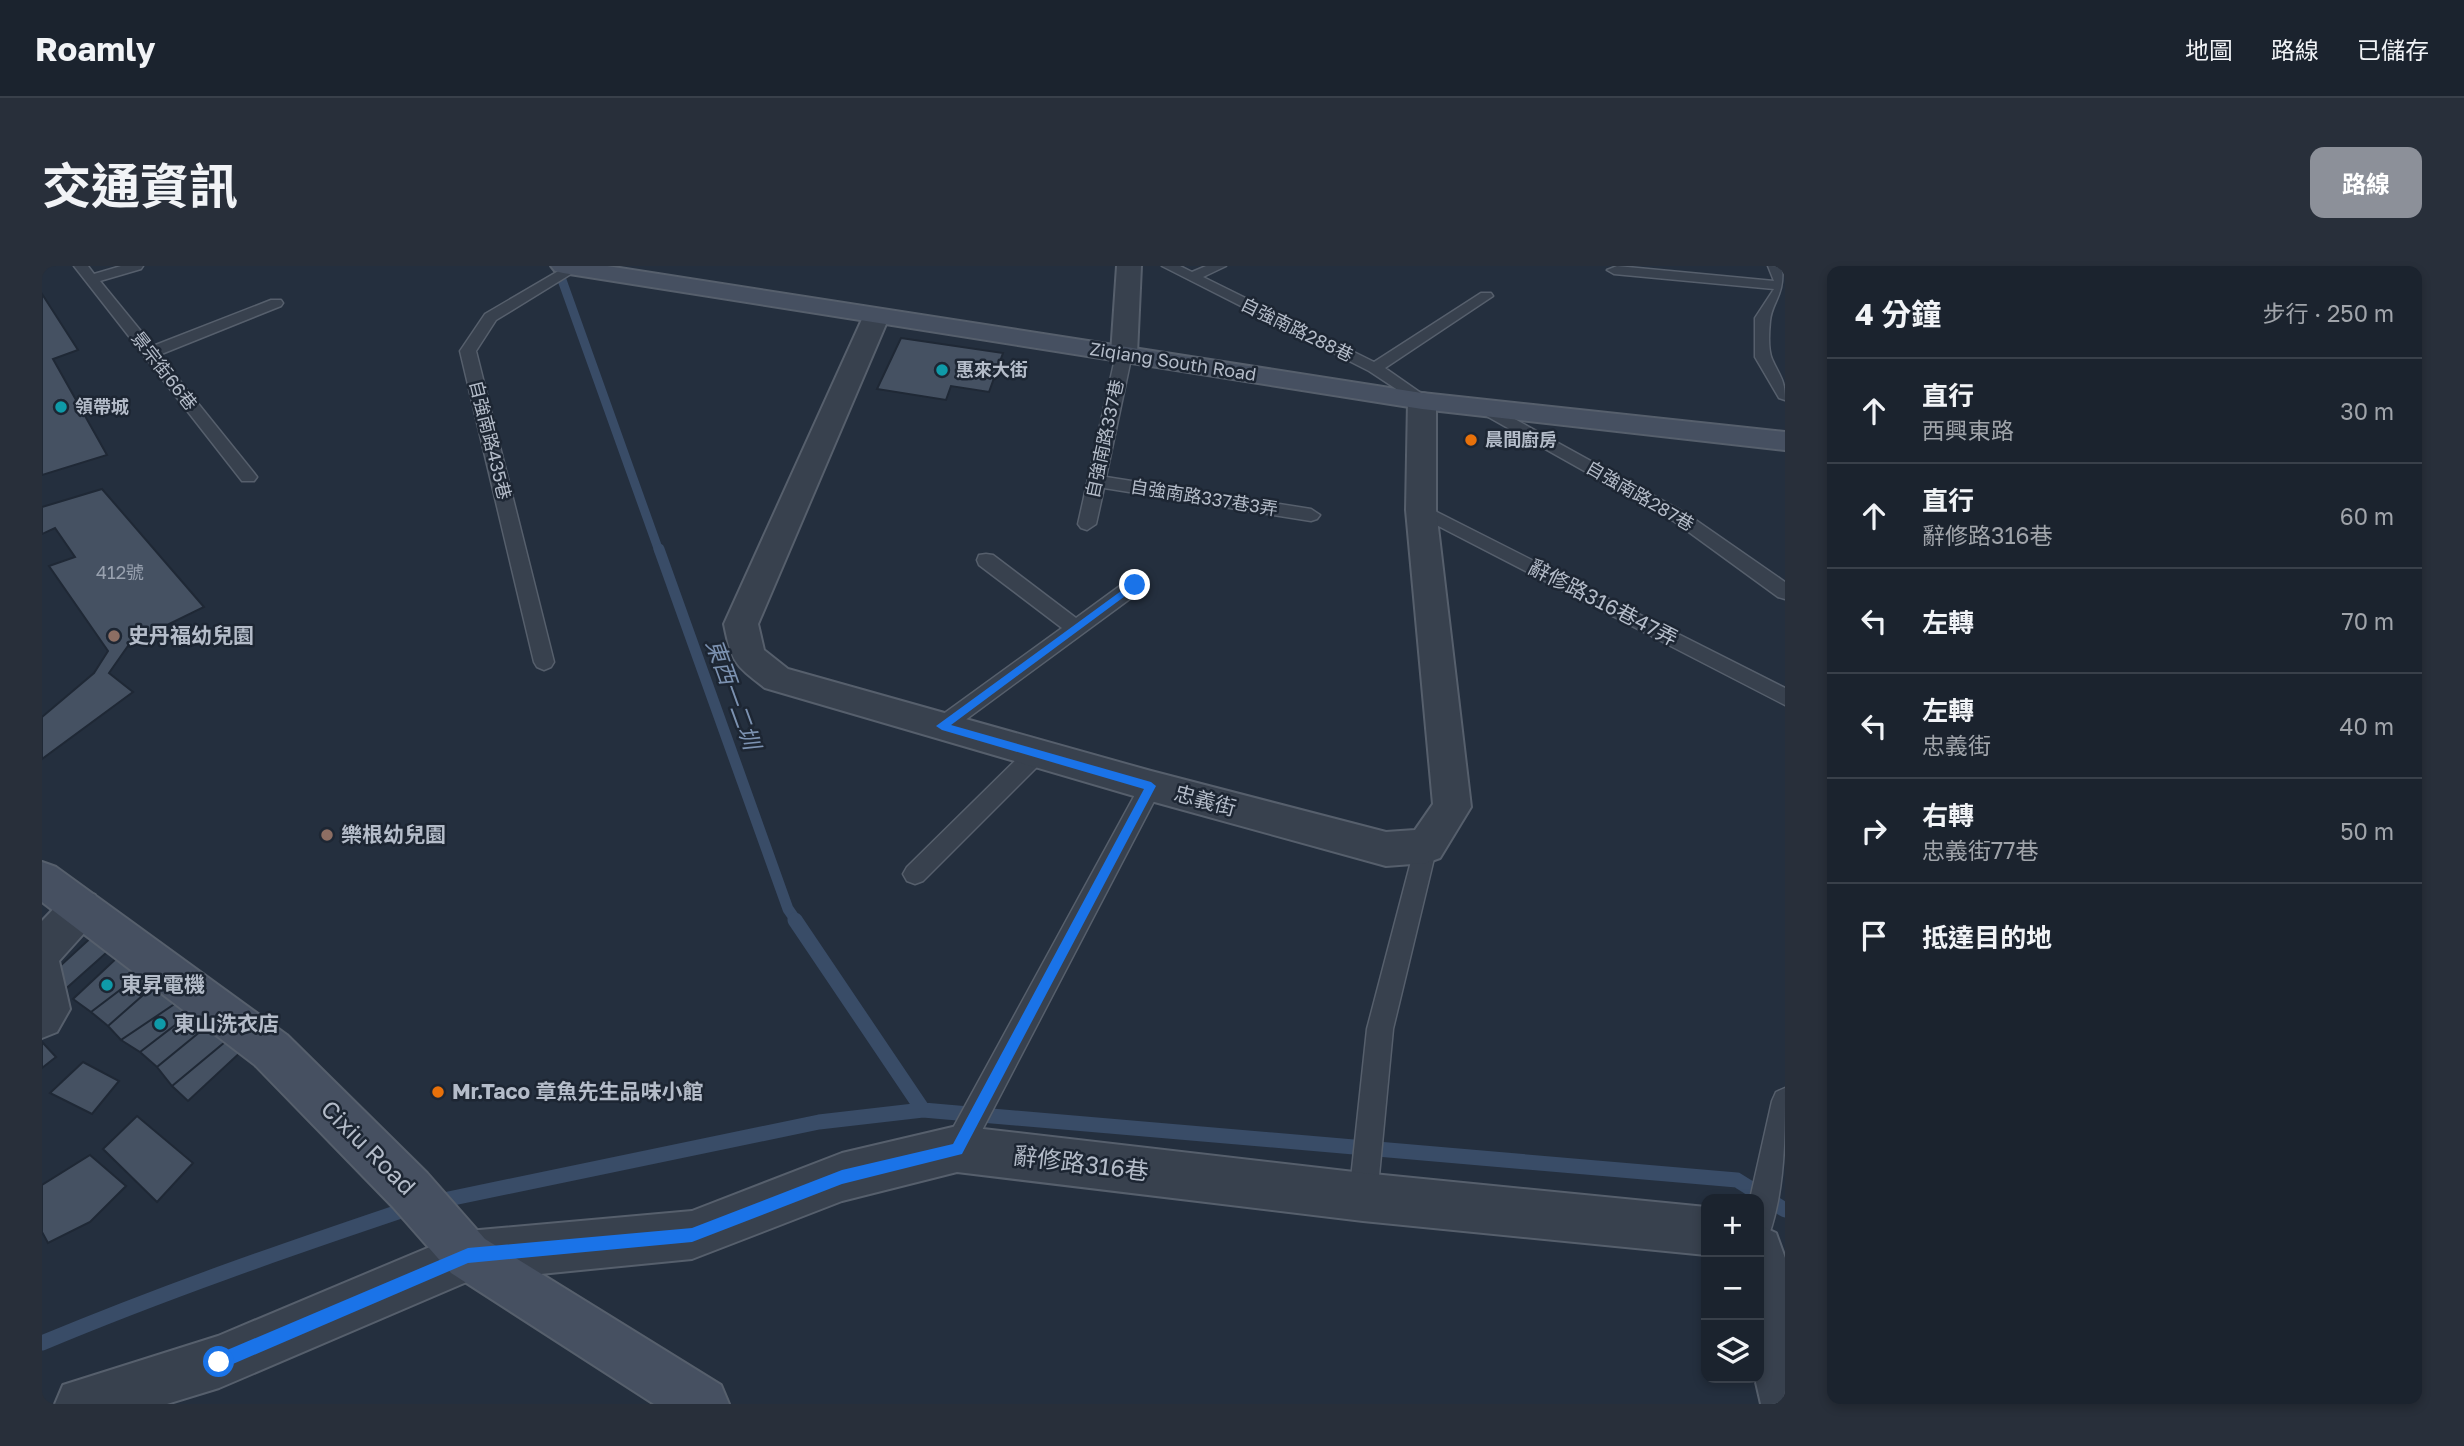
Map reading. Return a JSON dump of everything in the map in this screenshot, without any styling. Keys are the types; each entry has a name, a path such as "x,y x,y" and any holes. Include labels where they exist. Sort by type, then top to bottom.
{"street":[{"path":"1124,354 1129,266"},
{"name":"Ziqiang South Road","path":"568,267 1422,401 1785,441"},
{"name":"忠義街","path":"876,317 741,624 748,656 777,679 1151,786 1387,849 1426,846"},
{"path":"1422,401 1421,510 1452,807 1426,846"},
{"name":"Cixiu Road","path":"42,879 271,1050 438,1222 702,1404"},
{"path":"42,950 82,908"},
{"path":"42,969 49,1009 42,1017"},
{"name":"辭修路316巷","path":"82,1404 219,1362 438,1222 692,1235 842,1177 957,1149 1363,1197 1701,1231"},
{"path":"1760,1257 1785,1398"}],"lane":[{"name":"景宗街66巷","path":"80,266 248,477"},
{"path":"91,279 136,266"},
{"name":"自強南路288巷","path":"1169,266 1375,368 1422,401"},
{"path":"1191,277 1219,266"},
{"path":"1775,266 1784,286"},
{"name":"自強南路435巷","path":"544,662 468,351 489,317 568,267"},
{"path":"1614,270 1784,286"},
{"path":"1784,286 1762,318 1763,357 1785,395"},
{"path":"1375,368 1486,296"},
{"path":"150,353 276,303"},
{"name":"自強南路337巷","path":"1087,524 1124,354"},
{"name":"自強南路287巷","path":"1489,410 1681,518 1785,592"},
{"name":"自強南路337巷3弄","path":"1096,481 1311,514"},
{"name":"辭修路316巷47弄","path":"1421,510 1785,697"},
{"path":"986,560 1075,628"},
{"path":"942,726 1135,585"},
{"path":"915,874 1037,753"},
{"path":"957,1149 1151,786"},
{"path":"1363,1197 1380,1029 1426,846"},
{"path":"1764,1201 1785,1101"}],"building":[{"name":"領帶城","path":"42,294 78,350 53,359 107,455 42,475"},
{"name":"惠來大街","path":"901,338 1003,353 989,392 951,386 946,400 877,389"},
{"path":"102,489 204,607 130,643 109,673 133,692 42,759 42,717 94,673 108,651 49,566 75,557 55,528 42,534 42,507"},
{"path":"96,933 115,945 52,1001 47,978"},
{"name":"東昇電機","path":"121,954 145,971 91,1012 73,999"},
{"path":"145,971 159,981 108,1026 91,1012"},
{"path":"159,981 182,999 121,1040 108,1026"},
{"name":"東山洗衣店","path":"182,999 196,1009 140,1052 121,1040"},
{"path":"196,1009 212,1022 157,1067 140,1052"},
{"path":"212,1022 231,1037 172,1086 157,1067"},
{"path":"231,1037 244,1049 188,1101 172,1086"},
{"path":"42,1042 56,1057 42,1068"},
{"path":"83,1062 119,1081 92,1114 50,1093"},
{"path":"137,1116 193,1163 157,1202 103,1149"},
{"path":"90,1155 126,1186 90,1222 48,1243 42,1232 42,1185"}],"waterway":[{"name":"東西一二圳","path":"557,266 659,551"},
{"name":"東西一二圳","path":"659,549 788,909 797,922"},
{"name":"東西一二圳","path":"795,920 923,1110"},
{"path":"434,1202 819,1122 923,1110"},
{"path":"923,1110 1737,1180 1785,1210"},
{"path":"42,1343 226,1272 413,1207"}],"place":[{"name":"惠來大街","path":"942,370"},
{"name":"領帶城","path":"61,407"},
{"name":"晨間廚房","path":"1471,440"},
{"name":"史丹福幼兒園","path":"114,636"},
{"name":"樂根幼兒園","path":"327,835"},
{"name":"東昇電機","path":"107,985"},
{"name":"東山洗衣店","path":"160,1024"},
{"name":"Mr.Taco 章魚先生品味小館","path":"438,1092"}],"route":[{"path":"219,1362 468,1256 692,1235 842,1177 957,1149 1151,786 942,726 1135,585"}]}
